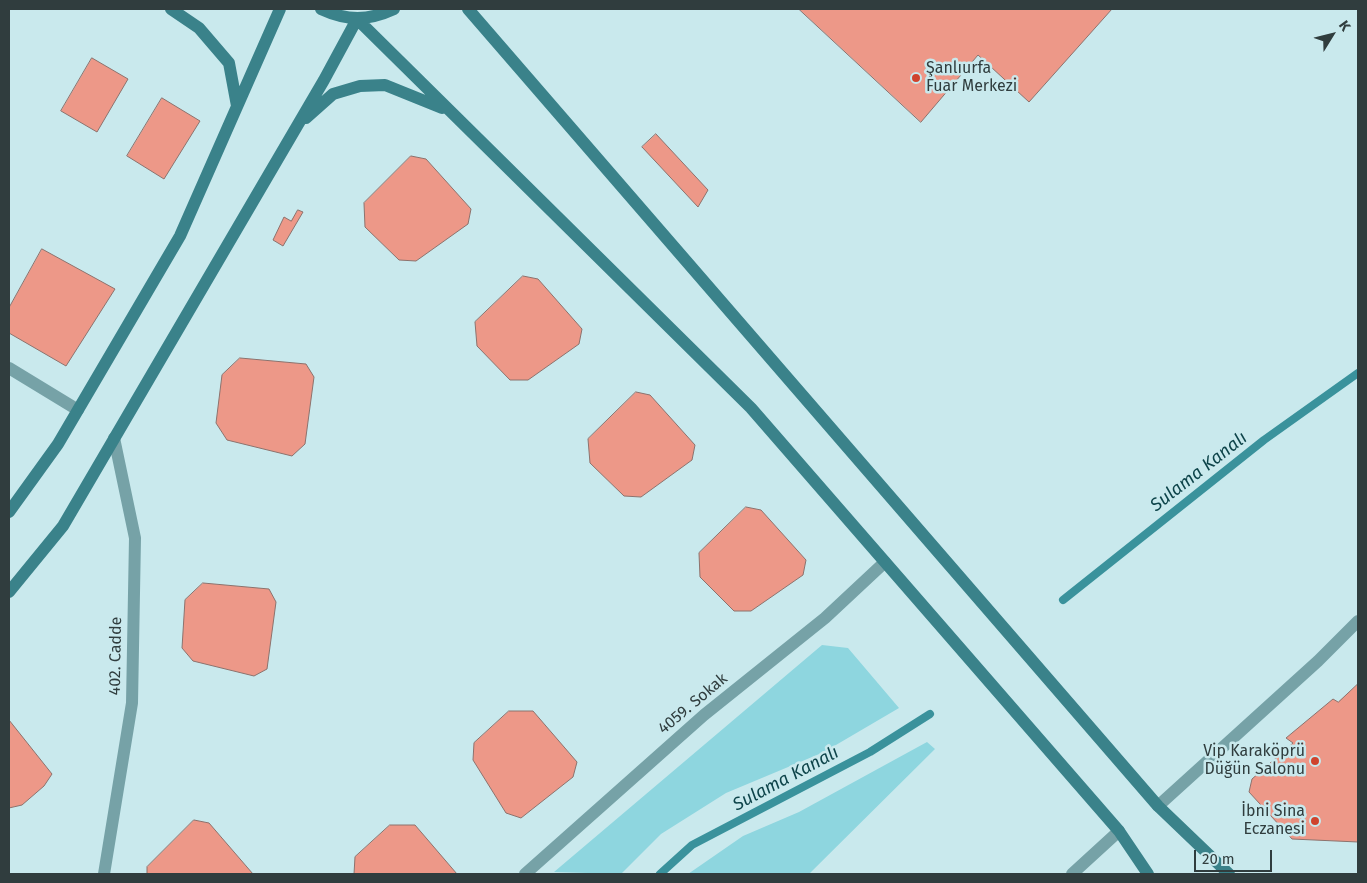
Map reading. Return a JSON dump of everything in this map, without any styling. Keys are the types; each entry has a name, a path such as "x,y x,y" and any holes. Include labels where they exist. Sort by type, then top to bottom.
{"main road":[{"path":"171,9 199,28 228,64 237,106"},
{"path":"9,512 58,444 180,236 280,9"},
{"path":"321,9 337,16 356,19 377,17 394,9"},
{"path":"468,9 1158,806 1229,874"},
{"path":"356,19 751,408 1119,831 1148,874"},
{"path":"9,592 63,526 297,126 356,19"},
{"path":"297,126 334,94 360,86 385,85 448,110"}],"street":[{"path":"9,368 78,410"},
{"name":"402. Cadde","path":"104,874 132,703 135,538 114,438"},
{"name":"4059. Sokak","path":"526,874 704,714 825,618 884,562"},
{"path":"1158,806 1318,661 1358,621"},
{"path":"1072,874 1119,831"}],"shaded area":[{"path":"822,645 848,648 899,708 824,752 726,793 661,834 621,874 554,872"},
{"path":"927,742 935,749 809,874 688,874 743,836 799,812"}],"building":[{"name":"Şanlıurfa Fuar Merkezi","path":"799,9 1112,9 1029,102 978,55 921,122"},
{"path":"92,58 128,79 97,132 61,111"},
{"path":"162,98 200,121 164,179 127,156"},
{"path":"656,134 708,190 698,207 642,147"},
{"path":"411,156 426,159 471,209 468,224 416,261 399,260 365,227 364,203"},
{"path":"298,210 303,212 283,246 273,240 284,217 291,221"},
{"path":"42,249 115,289 66,366 9,333 9,308"},
{"path":"523,276 538,279 582,329 579,344 528,380 510,380 477,346 475,322"},
{"path":"240,358 306,364 314,377 305,444 292,456 227,440 216,423 222,375"},
{"path":"636,392 650,395 695,445 692,460 641,497 624,496 590,463 588,439"},
{"path":"746,507 761,510 806,560 803,575 751,611 734,611 700,577 699,553"},
{"path":"203,583 269,589 276,602 267,669 254,676 193,661 182,648 185,600"},
{"name":"Vip Karaköprü Düğün Salonu","path":"1358,684 1358,842 1292,839 1249,792 1252,779 1293,743 1286,738 1333,699 1338,702"},
{"path":"509,711 533,711 577,762 573,777 521,818 506,813 473,760 474,743"},
{"path":"9,720 52,774 44,786 22,805 9,808"},
{"path":"194,820 209,823 253,874 147,874 147,867"},
{"path":"390,825 415,825 457,874 354,874 355,857"}],"waterway":[{"name":"Sulama Kanalı","path":"1063,600 1264,440 1358,373"},
{"name":"Sulama Kanalı","path":"660,874 692,845 870,752 930,714"}],"place":[{"name":"Şanlıurfa Fuar Merkezi","path":"916,78"},
{"name":"Vip Karaköprü Düğün Salonu","path":"1315,761"},
{"name":"İbni Sina Eczanesi","path":"1315,821"}]}
